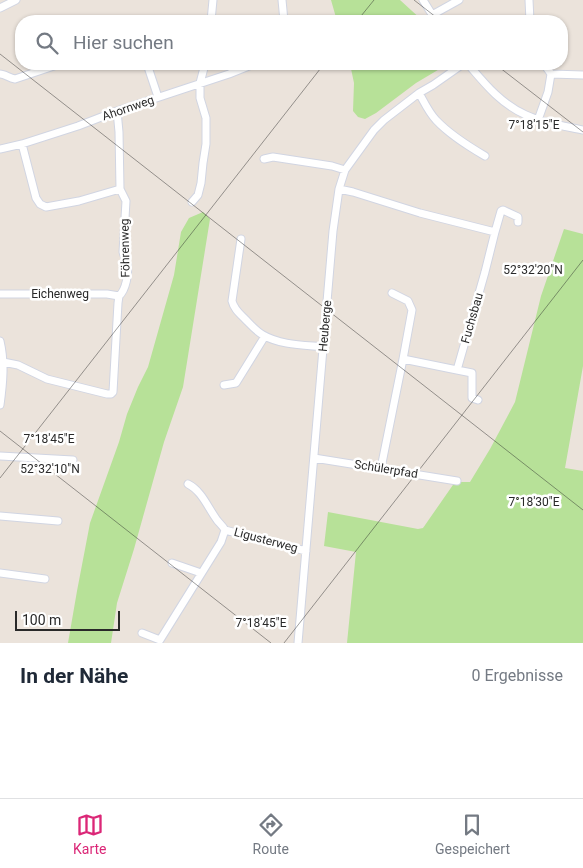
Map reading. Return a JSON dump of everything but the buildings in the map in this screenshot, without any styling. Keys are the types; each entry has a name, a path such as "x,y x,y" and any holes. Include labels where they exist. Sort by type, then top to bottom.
{"street":[{"path":"0,8 16,0"},
{"path":"212,15 213,0"},
{"path":"282,0 283,15"},
{"path":"423,0 432,15"},
{"path":"438,15 459,0"},
{"path":"530,0 530,15"},
{"path":"0,74 15,79 42,70"},
{"path":"149,70 158,97"},
{"path":"192,202 198,195 206,144 206,118 200,98 200,83 203,70"},
{"name":"Ahornweg","path":"0,149 22,144 239,70"},
{"name":"Heuberge","path":"298,643 339,189 345,170 374,130 419,93 454,70"},
{"path":"473,70 499,98 515,110 538,120 583,130"},
{"path":"538,120 548,92 551,74 548,70"},
{"path":"551,74 583,75"},
{"path":"419,93 435,119 485,156"},
{"name":"Föhrenweg","path":"3,362 18,365 47,379 111,394 113,392 119,296 125,287 127,264 123,252 126,201 120,189 117,111"},
{"path":"22,144 36,198 40,204 46,207 79,201 120,189"},
{"path":"264,159 274,157 332,166 345,170"},
{"path":"339,189 420,213 495,232"},
{"name":"Fuchsbau","path":"457,370 501,212 503,210 518,217 518,222"},
{"path":"241,239 232,301 234,307 256,331 264,336 288,343 324,347"},
{"path":"381,468 412,310 408,301 392,293"},
{"name":"Eichenweg","path":"0,294 106,294 119,296"},
{"path":"224,384 231,385 236,383 264,336"},
{"path":"0,341 3,362 0,405"},
{"path":"403,358 472,373 472,398 478,400"},
{"path":"0,456 73,460"},
{"name":"Schülerpfad","path":"314,458 457,481"},
{"name":"Ligusterweg","path":"188,484 193,486 225,530 306,551"},
{"path":"0,516 58,521"},
{"name":"Ligusterweg","path":"142,633 160,640 220,542 225,530"},
{"path":"172,563 201,573"},
{"path":"0,573 45,579"}],"green space":[{"path":"331,0 400,0 416,15 335,15"},
{"path":"351,70 438,70 365,119 358,117 353,111 354,83"},
{"path":"203,212 210,219 183,387 164,442 117,603 111,643 68,643 90,523 127,414 148,367 174,275 181,232 189,218"},
{"path":"564,229 583,234 583,366 565,468 583,471 583,643 347,643 356,552 324,546 328,512 418,529 423,528 455,482 470,482 515,402 541,296"}]}
